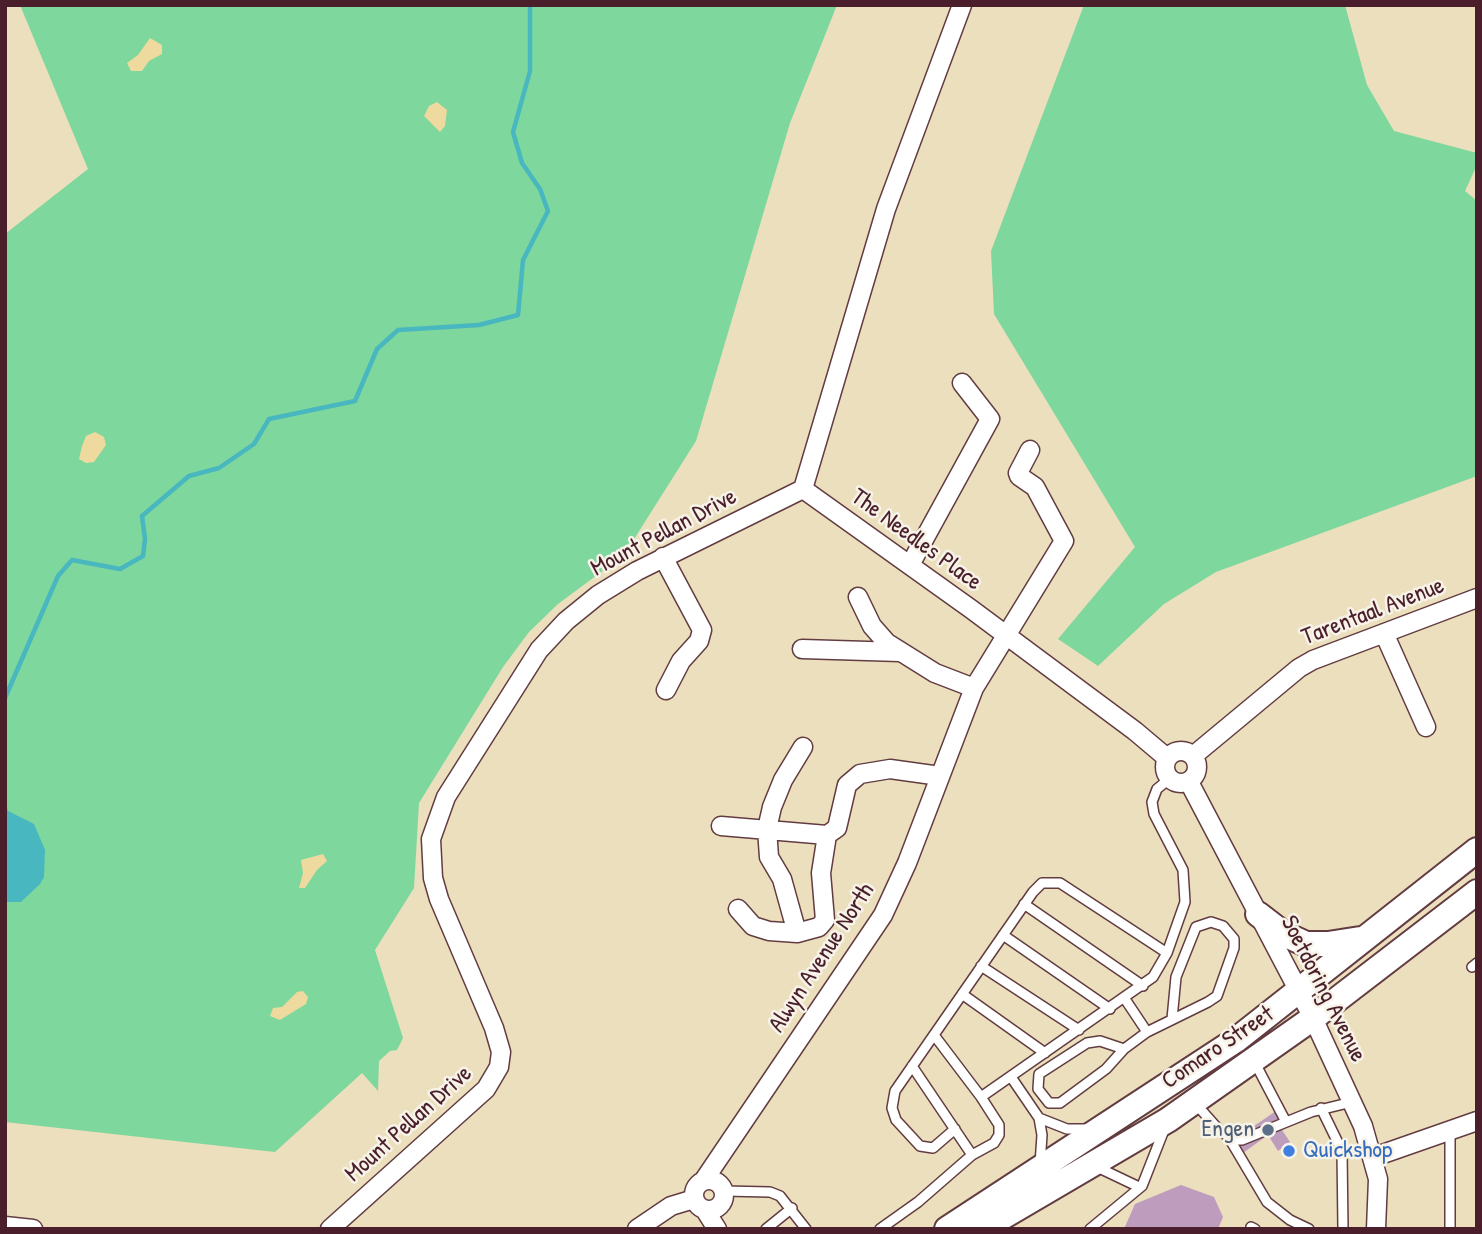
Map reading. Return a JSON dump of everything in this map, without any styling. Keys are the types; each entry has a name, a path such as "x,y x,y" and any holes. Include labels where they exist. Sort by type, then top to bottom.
{"street":[{"path":"803,489 886,209 962,5"},
{"path":"911,565 990,419 962,383"},
{"name":"Alwyn Avenue North","path":"704,1180 883,915 907,863 974,688 1003,633 1064,541 1035,486 1019,476 1030,450"},
{"name":"Mount Pellan Drive","path":"330,1229 486,1089 499,1067 501,1052 494,1028 436,889 431,839 446,797 539,650 566,621 598,595 663,557 803,489"},
{"name":"The Needles Place","path":"803,489 1003,633"},
{"path":"663,557 702,629 699,641 681,661 666,690"},
{"path":"858,597 872,626 901,652 935,673 974,688"},
{"name":"Tarentaal Avenue","path":"1193,756 1299,667 1477,598"},
{"path":"1003,633 1167,758"},
{"path":"1384,633 1426,727"},
{"path":"802,649 901,652"},
{"path":"797,933 782,879 769,857 767,829 779,789 803,747"},
{"path":"1179,751 1193,756 1197,769 1189,782 1182,784 1169,779 1164,765 1167,758 1179,751"},
{"path":"721,826 827,835 837,828 847,785 860,774 880,769 940,776"},
{"name":"Soetdoring Avenue","path":"1189,782 1313,1018 1353,1102 1374,1157 1379,1205 1376,1229"},
{"path":"738,909 753,926 769,931 797,933 819,927 825,920 821,873 827,835"},
{"name":"Comaro Street","path":"947,1229 1236,1040 1360,939 1477,850"},
{"name":"Comaro Street","path":"982,1229 1168,1120 1313,1018 1477,891"},
{"path":"1258,914 1284,934 1306,943 1328,944 1360,939"},
{"path":"1374,1157 1477,1121"},
{"path":"637,1229 671,1206 699,1205 720,1206 724,1191 712,1180 697,1184 699,1205 717,1229"},
{"path":"5,1226 33,1229"}],"lane":[{"path":"981,1097 1143,986 1153,976 1167,953 1185,902 1186,887 1183,870 1154,814 1152,802 1157,789 1169,779"},
{"path":"955,1129 933,1148 920,1146 896,1120 892,1099 1024,904 1042,883 1060,883 1167,953"},
{"path":"1024,904 1143,986"},
{"path":"1124,1049 1100,1041 1087,1043 1039,1074 1038,1089 1049,1103 1059,1104 1106,1069 1124,1049 1147,1031 1208,1002 1222,990 1234,948 1234,939 1223,926 1211,922 1196,927 1176,977 1172,1019"},
{"path":"1003,935 1110,1009"},
{"path":"981,966 1079,1030"},
{"path":"962,995 1045,1053"},
{"path":"1125,999 1147,1031"},
{"path":"880,1229 918,1202 972,1155 994,1143 999,1135 999,1125 981,1097 934,1035"},
{"path":"1254,1060 1286,1122"},
{"path":"912,1066 972,1155"},
{"path":"1011,1077 1040,1118 1040,1166"},
{"path":"1194,1102 1229,1138 1267,1202 1290,1220 1310,1229"},
{"path":"1229,1138 1252,1138 1321,1108 1353,1102"},
{"path":"1321,1108 1343,1158 1343,1229"},
{"path":"1040,1118 1067,1129 1095,1130"},
{"path":"1090,1229 1141,1187 1168,1120"},
{"path":"1450,1130 1450,1229"},
{"path":"1093,1166 1141,1187"},
{"path":"724,1191 770,1192 780,1196 806,1229"},
{"path":"766,1229 792,1208"}],"green space":[{"path":"20,5 837,5 790,123 696,441 624,555 558,604 529,632 503,667 419,803 414,888 375,950 403,1038 397,1050 390,1051 379,1061 378,1091 362,1073 275,1152 5,1122 5,234 88,169"},
{"path":"1084,5 1345,5 1367,85 1394,131 1477,153 1477,165 1465,191 1477,201 1477,476 1216,572 1164,604 1098,666 1058,639 1135,547 994,314 991,251"}],"sand":[{"path":"150,38 162,45 162,54 149,61 142,71 131,71 127,63 138,55"},
{"path":"437,102 447,110 445,126 440,132 424,116 429,106"},
{"path":"95,432 104,437 106,445 94,462 86,463 79,459 82,446 86,436"},
{"path":"323,854 327,861 305,888 299,888 303,873 301,860"},
{"path":"303,991 308,997 306,1004 280,1020 270,1016 273,1008 282,1007 297,992"}],"water":[{"path":"5,803 8,811 34,824 45,850 44,877 21,902 5,902"}],"building":[{"path":"1283,1106 1292,1119 1280,1127 1290,1142 1278,1151 1268,1135 1243,1153 1234,1140"},
{"path":"1181,1185 1214,1197 1223,1217 1218,1229 1124,1229 1135,1204"}],"waterway":[{"path":"5,698 58,576 72,560 120,569 143,556 145,539 142,516 189,476 219,468 254,444 269,419 355,401 377,349 398,330 479,325 518,315 523,260 548,211 540,189 522,163 513,132 530,71 530,5"}],"place":[{"name":"Engen","path":"1268,1130"},
{"name":"Quickshop","path":"1289,1151"}]}
